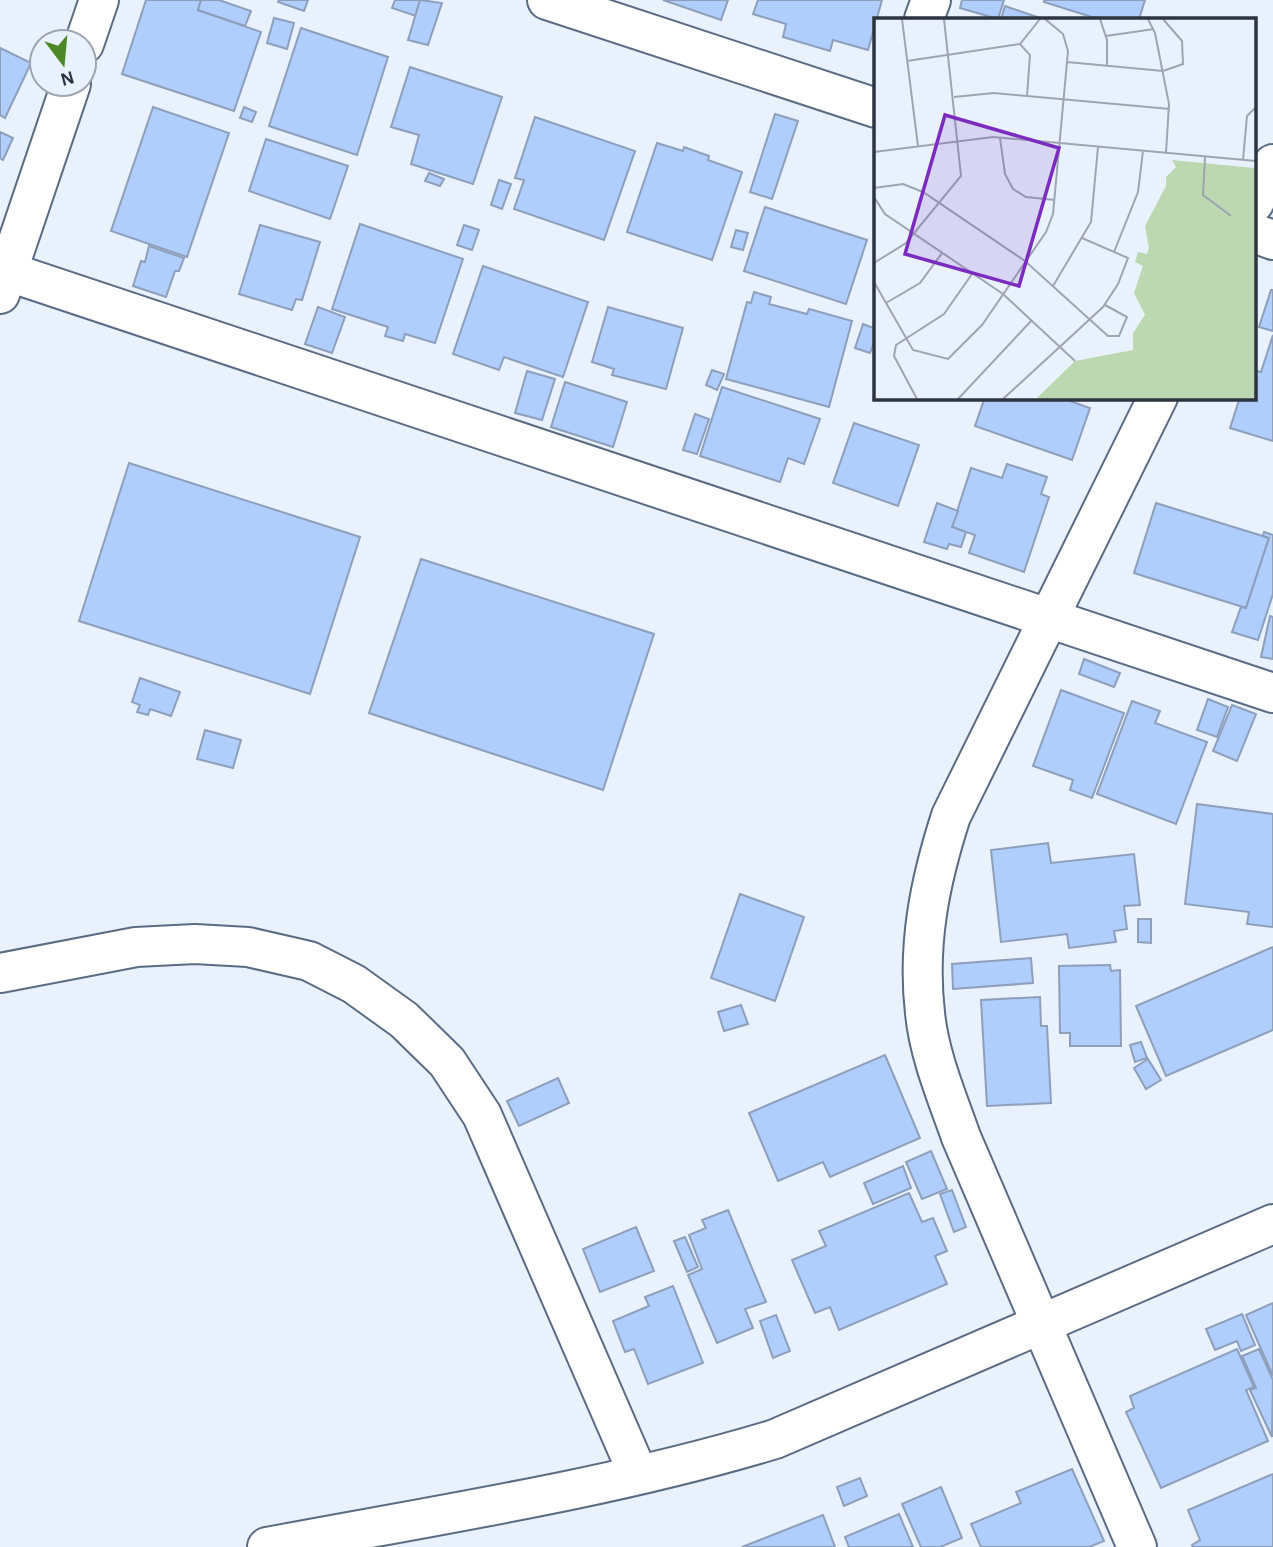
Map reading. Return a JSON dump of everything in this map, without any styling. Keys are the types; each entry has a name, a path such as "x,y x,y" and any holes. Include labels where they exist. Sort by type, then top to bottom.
{"street":[{"path":"89,28 99,0"},
{"path":"547,0 874,107"},
{"path":"924,18 931,0"},
{"path":"66,98 2,278 1273,693"},
{"path":"1256,199 1273,164"},
{"path":"1256,234 1273,240"},
{"path":"1137,1547 961,1137 939,1075 925,1014 921,960 925,912 951,816 1157,399"},
{"path":"0,973 136,947 195,944 248,947 309,961 354,984 404,1020 447,1062 482,1115 638,1474"},
{"path":"267,1547 638,1474 775,1439 1273,1224"}],"building":[{"path":"146,0 201,0 198,10 261,32 234,111 122,74"},
{"path":"201,0 219,0 251,11 245,26 198,10"},
{"path":"308,0 304,11 278,2"},
{"path":"395,0 420,0 416,16 392,8"},
{"path":"420,0 442,3 428,45 408,40"},
{"path":"663,0 728,0 721,20"},
{"path":"758,0 882,0 877,18 874,18 868,50 833,40 830,51 783,37 786,24 753,14"},
{"path":"962,0 1004,0 998,18 960,8"},
{"path":"1145,0 1139,18 1095,18 1044,2"},
{"path":"1005,6 1040,18 1001,18"},
{"path":"274,18 294,23 287,49 267,43"},
{"path":"301,28 388,57 357,155 269,126"},
{"path":"0,48 28,62 28,69 5,118 0,115"},
{"path":"410,67 502,97 473,184 411,164 419,135 391,127"},
{"path":"153,107 229,133 187,257 111,231"},
{"path":"244,107 256,112 252,122 240,118"},
{"path":"775,114 798,121 772,199 750,192"},
{"path":"535,117 635,151 604,240 514,209 524,180 515,178"},
{"path":"0,132 13,138 3,160 0,158"},
{"path":"266,139 348,166 330,219 249,191"},
{"path":"657,143 683,151 684,147 709,156 708,160 742,172 712,260 627,232"},
{"path":"429,173 444,179 440,186 425,181"},
{"path":"499,180 511,184 502,209 491,205"},
{"path":"765,207 867,240 846,304 744,271"},
{"path":"360,224 463,259 435,343 405,334 403,341 385,336 388,327 332,309"},
{"path":"260,225 320,242 302,300 296,299 292,310 239,294"},
{"path":"464,225 479,230 472,250 457,245"},
{"path":"736,230 748,233 743,250 731,247"},
{"path":"149,246 184,258 179,271 175,271 166,297 133,286 141,261 145,262"},
{"path":"483,266 588,302 563,377 504,357 499,370 453,354"},
{"path":"1273,290 1273,331 1259,327"},
{"path":"754,292 771,297 769,304 807,314 809,309 852,321 829,407 726,379 747,302 751,303"},
{"path":"318,307 345,317 332,353 305,344"},
{"path":"608,307 683,328 666,389 612,375 614,369 592,362"},
{"path":"863,324 874,328 874,342 870,353 855,348"},
{"path":"1273,335 1273,441 1230,428 1239,399 1256,399 1256,371 1261,372"},
{"path":"712,370 724,374 717,390 706,385"},
{"path":"527,371 555,379 542,420 515,413"},
{"path":"565,382 627,402 613,447 551,427"},
{"path":"722,387 820,419 804,464 788,458 780,482 700,456"},
{"path":"984,399 1065,399 1090,408 1072,460 975,426"},
{"path":"695,414 709,419 697,454 683,450"},
{"path":"854,423 919,445 898,506 833,483"},
{"path":"129,463 360,537 310,694 79,621"},
{"path":"1007,464 1047,477 1041,494 1049,497 1024,572 969,553 975,535 952,527 971,468 1002,478"},
{"path":"937,503 958,511 952,527 966,532 961,547 949,544 947,549 924,542"},
{"path":"1156,503 1269,538 1246,608 1134,573"},
{"path":"1264,532 1273,535 1273,594 1258,640 1232,632 1241,607 1246,608 1269,538 1263,536"},
{"path":"421,559 654,634 603,790 369,713"},
{"path":"1270,616 1273,617 1273,659 1261,657"},
{"path":"1084,659 1120,673 1114,687 1079,674"},
{"path":"140,678 180,692 171,716 150,709 148,715 137,712 140,705 132,702"},
{"path":"1061,690 1124,713 1092,798 1070,790 1073,780 1033,766"},
{"path":"1208,699 1228,707 1217,737 1197,730"},
{"path":"1132,701 1160,711 1155,723 1207,742 1176,824 1097,794"},
{"path":"1232,705 1256,714 1237,761 1213,751"},
{"path":"205,730 241,740 233,768 197,759"},
{"path":"1197,804 1273,814 1273,927 1247,924 1249,912 1185,904"},
{"path":"1048,843 1051,863 1134,854 1140,905 1124,906 1127,929 1114,931 1116,942 1069,948 1067,934 1001,942 991,850"},
{"path":"740,894 804,917 775,1001 711,978"},
{"path":"1138,919 1151,919 1151,943 1138,942"},
{"path":"1273,947 1273,1030 1166,1076 1136,1006"},
{"path":"1031,958 1033,983 953,989 952,964"},
{"path":"1110,965 1111,971 1120,970 1121,1046 1070,1046 1070,1033 1060,1033 1059,966"},
{"path":"1040,997 1041,1026 1047,1026 1051,1103 987,1106 981,1000"},
{"path":"741,1005 748,1024 724,1031 718,1012"},
{"path":"1141,1042 1147,1058 1135,1062 1130,1045"},
{"path":"885,1055 920,1138 830,1177 823,1162 778,1181 749,1113"},
{"path":"1148,1059 1161,1080 1146,1089 1134,1068"},
{"path":"558,1078 569,1103 519,1126 507,1101"},
{"path":"931,1151 947,1189 922,1199 906,1162"},
{"path":"903,1166 911,1188 873,1204 864,1183"},
{"path":"952,1190 966,1227 954,1232 940,1194"},
{"path":"909,1193 922,1222 933,1218 947,1251 935,1256 947,1284 839,1330 830,1307 815,1313 792,1260 826,1246 819,1231"},
{"path":"728,1210 766,1302 745,1309 753,1328 717,1343 688,1275 702,1269 689,1235 706,1228 702,1220"},
{"path":"636,1227 654,1271 600,1292 583,1249"},
{"path":"685,1237 698,1267 687,1272 674,1241"},
{"path":"673,1286 703,1363 648,1384 634,1349 625,1352 613,1321 649,1306 645,1297"},
{"path":"1273,1303 1273,1376 1246,1315"},
{"path":"1242,1314 1255,1345 1241,1351 1237,1341 1215,1350 1206,1329"},
{"path":"776,1315 790,1351 773,1358 760,1321"},
{"path":"1237,1349 1254,1387 1246,1390 1268,1441 1161,1488 1126,1412 1134,1408 1130,1396"},
{"path":"1259,1349 1273,1380 1272,1437 1250,1390 1256,1388 1242,1356"},
{"path":"1072,1469 1104,1541 1089,1547 981,1547 971,1524 1021,1503 1016,1492"},
{"path":"1273,1474 1273,1547 1193,1547 1192,1545 1200,1540 1188,1510"},
{"path":"860,1478 867,1496 844,1506 837,1487"},
{"path":"941,1487 962,1538 940,1547 921,1547 902,1504"},
{"path":"899,1514 913,1547 849,1547 845,1537"},
{"path":"823,1515 835,1547 742,1547"}]}
